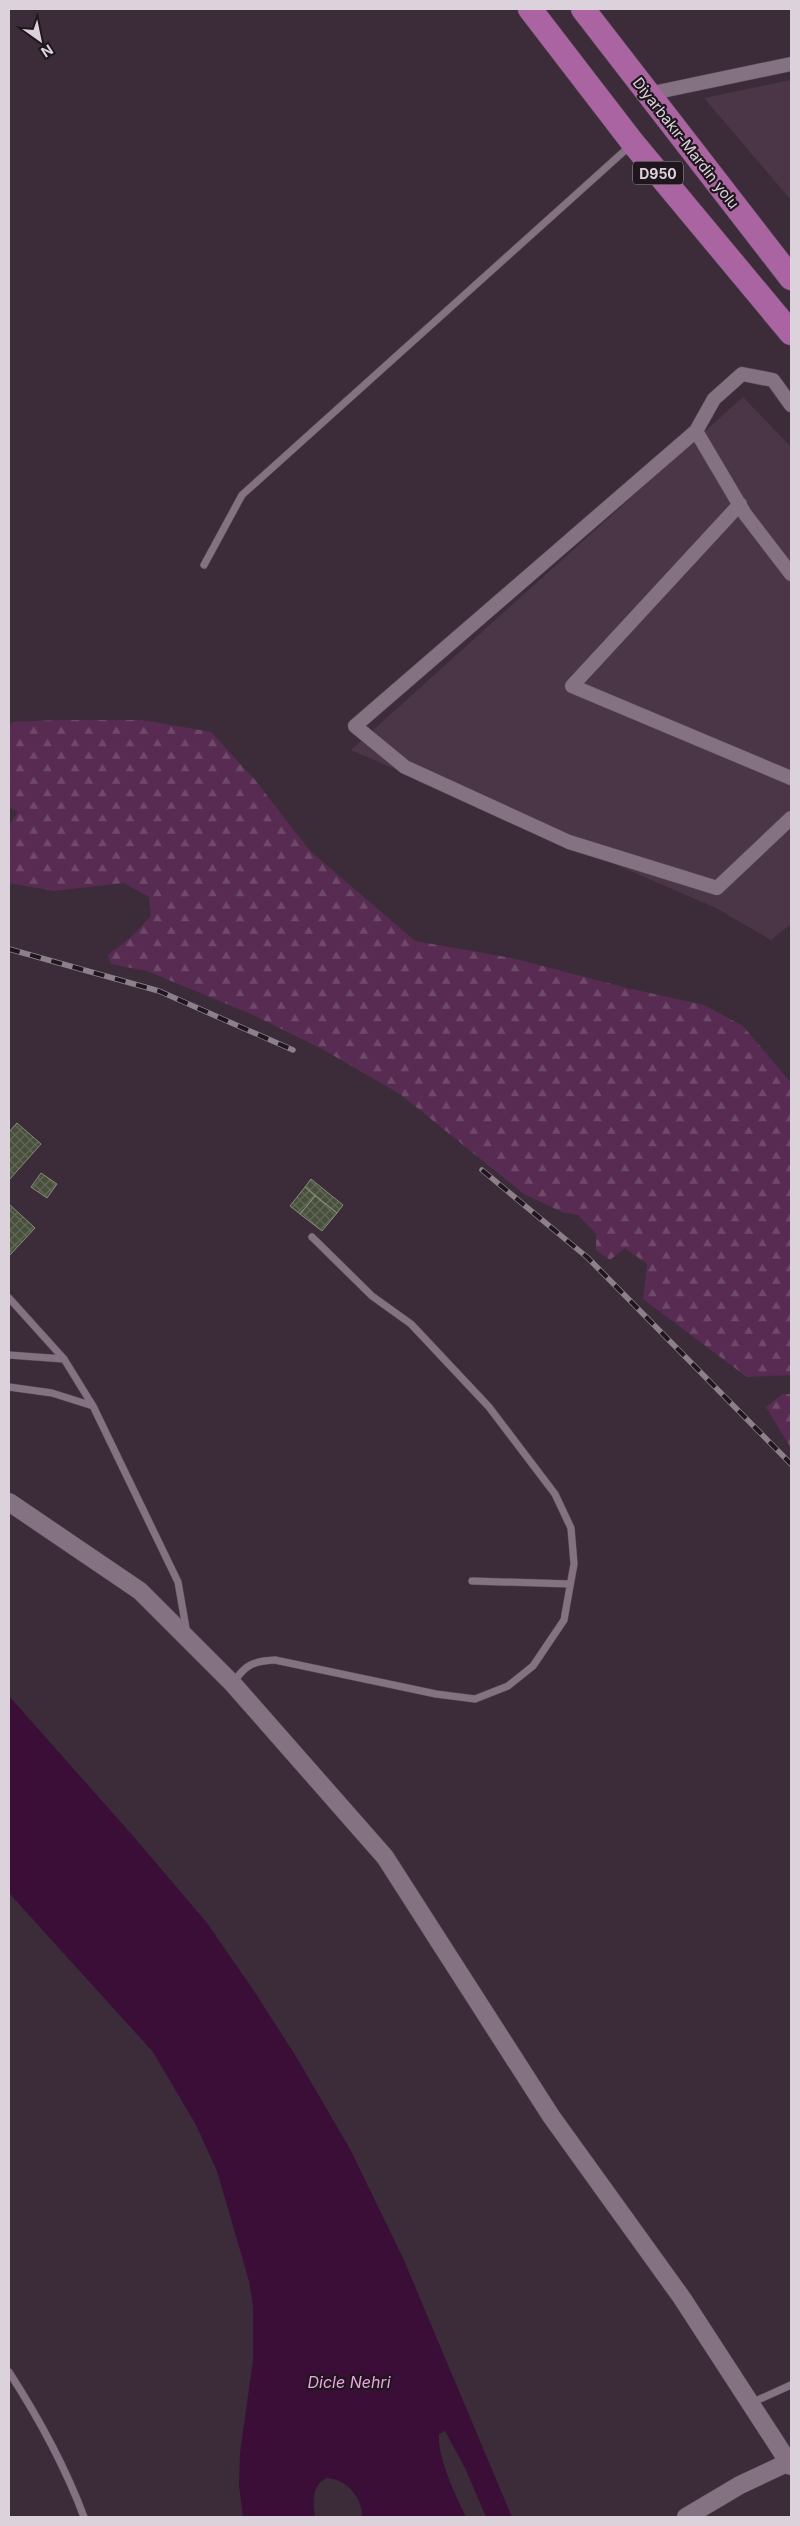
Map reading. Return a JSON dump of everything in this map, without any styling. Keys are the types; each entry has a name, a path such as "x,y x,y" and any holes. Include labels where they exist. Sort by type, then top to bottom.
{"highway":[{"name":"D950","path":"530,9 633,143 791,333"},
{"name":"Diyarbakır-Mardin yolu","path":"582,9 791,278"}],"street":[{"path":"648,94 791,64"},
{"path":"791,405 773,380 742,374 714,399 696,431 355,726 405,767 569,842 717,888 791,818"},
{"path":"696,431 740,504 791,574"},
{"path":"740,504 572,686 791,778"},
{"path":"9,1502 140,1591 233,1684 384,1857 552,2116 682,2298 791,2462 740,2485 686,2517"}],"lane":[{"path":"204,566 242,495 633,143"},
{"path":"233,1684 242,1671 257,1661 274,1660 436,1694 475,1699 508,1686 533,1666 564,1620 574,1564 571,1528 555,1494 489,1407 423,1336 372,1296 312,1237"},
{"path":"9,1298 64,1358 94,1406 178,1582 188,1639"},
{"path":"9,1355 64,1358"},
{"path":"9,1387 52,1393 94,1406"},
{"path":"472,1581 570,1584"},
{"path":"9,2372 41,2426 68,2478 84,2517"},
{"path":"751,2403 791,2385"}],"shaded area":[{"path":"791,80 791,200 704,98"},
{"path":"743,397 791,447 791,924 771,940 716,908 351,750"}],"green space":[{"path":"143,720 211,732 255,780 310,851 415,941 512,958 627,988 704,1005 743,1026 791,1083 791,1375 747,1377 643,1299 647,1264 625,1248 610,1260 596,1250 596,1234 578,1215 562,1212 524,1194 400,1094 322,1049 251,1014 147,971 111,964 108,955 130,938 151,916 149,897 124,883 54,891 9,883 9,825 18,812 9,807 9,730 12,722"},
{"path":"782,1394 791,1394 791,1448 766,1407"}],"water":[{"name":"Dicle Nehri","path":"9,1696 134,1837 207,1923 297,2058 350,2149 403,2258 512,2517 486,2517 465,2468 445,2431 439,2434 441,2454 448,2476 466,2517 362,2517 360,2503 352,2491 341,2482 327,2478 318,2485 314,2495 315,2517 243,2517 239,2485 240,2453 253,2360 253,2306 249,2281 217,2171 196,2125 153,2052 9,1893"}],"building":[{"path":"17,1123 41,1144 9,1180 9,1132"},
{"path":"41,1173 57,1184 47,1198 31,1187"},
{"path":"311,1179 343,1205 337,1213 305,1187"},
{"path":"305,1187 315,1196 300,1214 290,1206"},
{"path":"315,1196 337,1213 322,1231 300,1214"},
{"path":"9,1204 35,1228 9,1256"}],"railway":[{"path":"9,949 159,991 293,1050"},
{"path":"482,1170 588,1258 791,1464"}]}
